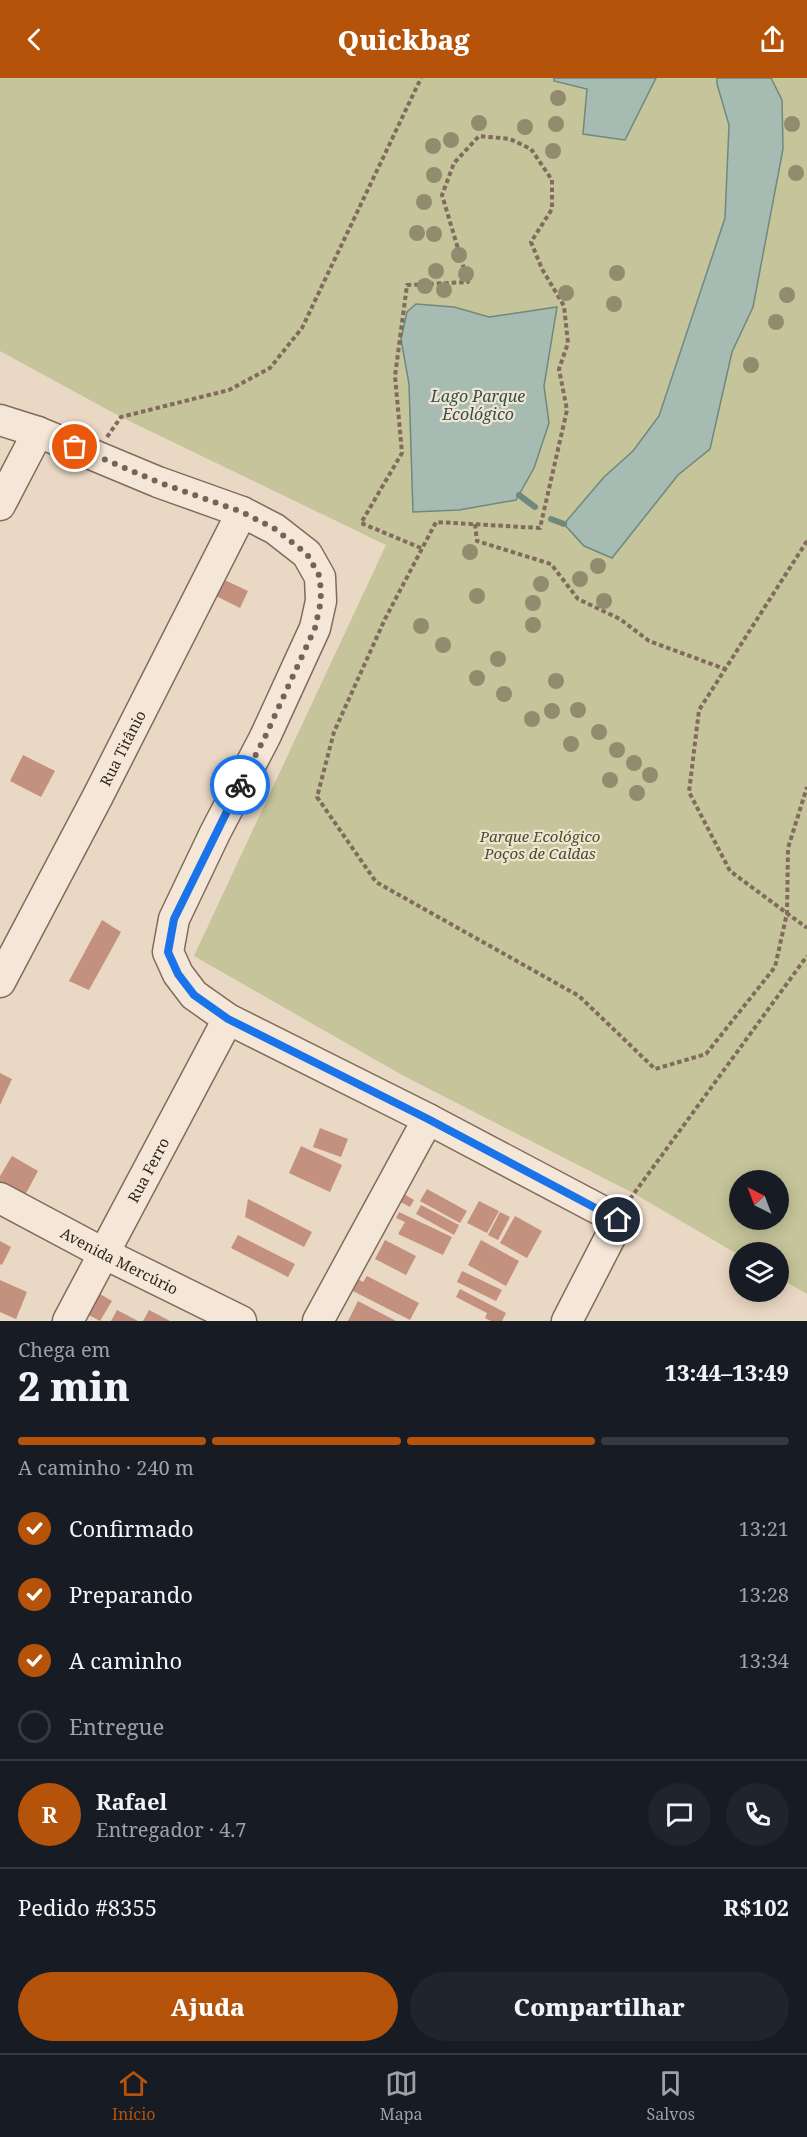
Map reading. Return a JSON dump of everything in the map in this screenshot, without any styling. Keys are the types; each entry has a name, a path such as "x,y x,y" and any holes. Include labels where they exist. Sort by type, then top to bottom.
{"street":[{"path":"0,420 38,432 158,482 242,512 275,529 307,554 320,577 321,601 315,628 265,737 174,919 168,952 178,974 194,995 228,1019 428,1119 618,1220 567,1321"},
{"path":"0,505 38,432"},
{"name":"Rua Titânio","path":"0,982 98,796 242,512"},
{"name":"Rua Ferro","path":"68,1321 228,1019"},
{"path":"318,1321 428,1119"},
{"name":"Avenida Mercúrio","path":"0,1198 103,1253 241,1321"}],"path":[{"path":"94,455 121,417 229,390 270,368 303,328 421,78"},
{"path":"421,548 361,523 402,453 395,376 407,285 468,282 442,195 454,163 479,136 510,139 531,149 552,180 552,209 531,243 542,269 564,306 568,343 559,369 567,410 540,528 436,522 385,619 334,732 317,797 376,882 579,996 655,1069 706,1054 775,966 788,913 788,848 807,787"},
{"path":"475,524 477,541 551,564 578,599 620,619 649,641 725,669"},
{"path":"807,541 699,710 689,792 730,871 807,928"},
{"path":"618,1220 633,1193 807,956"}],"green space":[{"name":"Parque Ecológico Poços de Caldas","path":"0,78 807,78 807,1294 789,1284 789,1242 729,1242 729,1249 633,1193 402,1075 194,956 386,545 121,417 0,351"}],"water":[{"path":"554,78 656,78 625,140 583,134 587,89 554,81"},
{"path":"717,78 771,78 782,100 783,149 753,307 732,352 710,449 678,475 612,558 584,546 564,524 604,477 633,451 659,416 725,218 729,125"},
{"name":"Lago Parque Ecológico","path":"416,304 454,307 489,317 557,307 544,386 549,423 534,468 516,500 459,510 413,512 409,384 401,339 407,312"}],"building":[{"path":"214,575 248,591 240,608 206,591"},
{"path":"23,755 55,771 41,797 10,781"},
{"path":"102,920 121,932 89,990 69,981"},
{"path":"0,1073 12,1079 0,1105"},
{"path":"320,1128 348,1139 341,1157 313,1147"},
{"path":"301,1146 342,1165 330,1192 289,1173"},
{"path":"12,1156 38,1171 25,1195 8,1185 4,1192 0,1189 0,1176"},
{"path":"427,1189 467,1211 460,1223 420,1201"},
{"path":"399,1191 414,1200 410,1207 395,1199"},
{"path":"248,1199 312,1232 304,1247 245,1217"},
{"path":"479,1201 499,1211 487,1233 467,1223"},
{"path":"421,1205 459,1225 454,1235 416,1214"},
{"path":"399,1212 452,1237 443,1255 398,1234 405,1222 396,1218"},
{"path":"500,1212 510,1217 498,1240 488,1235"},
{"path":"515,1216 542,1231 527,1258 500,1243"},
{"path":"238,1235 295,1264 288,1277 231,1248"},
{"path":"385,1240 416,1256 406,1275 375,1259"},
{"path":"481,1240 519,1261 506,1286 468,1265"},
{"path":"0,1241 11,1247 2,1265 0,1264"},
{"path":"462,1271 502,1290 496,1301 457,1282"},
{"path":"347,1273 363,1282 367,1276 419,1303 410,1320 341,1285"},
{"path":"0,1280 27,1292 16,1319 0,1312"},
{"path":"460,1289 506,1313 502,1321 491,1321 485,1318 487,1313 456,1297"},
{"path":"95,1291 112,1301 100,1321 83,1312"},
{"path":"358,1301 396,1321 348,1321"},
{"path":"117,1310 138,1321 111,1321"},
{"path":"149,1310 170,1321 143,1321"}],"waterway":[{"path":"519,495 535,507"},
{"path":"551,519 564,524"}],"way so far":[{"path":"75,447 158,482 242,512 275,529 307,554 320,577 321,601 315,628 265,737 240,785"}],"route":[{"path":"240,785 174,919 168,952 178,974 194,995 228,1019 428,1119 618,1220"}]}
